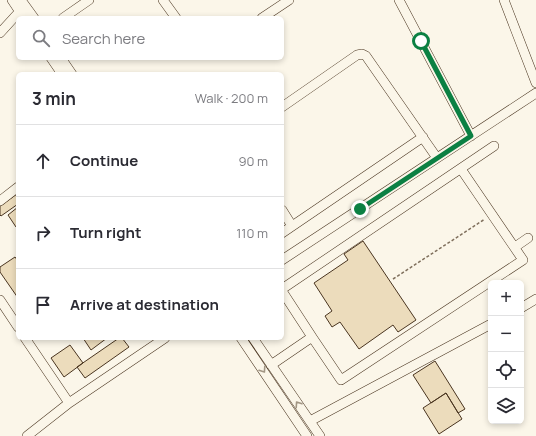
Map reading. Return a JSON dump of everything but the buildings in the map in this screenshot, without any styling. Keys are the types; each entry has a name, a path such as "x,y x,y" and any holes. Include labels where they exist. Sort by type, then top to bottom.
{"street":[{"path":"12,0 22,14"},
{"path":"22,0 33,16"},
{"path":"65,16 89,0"},
{"path":"163,0 175,16"},
{"path":"265,16 289,0"},
{"path":"399,0 471,136"},
{"path":"504,0 536,84"},
{"path":"0,33 16,19"},
{"path":"284,106 358,55 362,54 366,56 437,158"},
{"path":"52,60 61,72"},
{"path":"62,60 71,72"},
{"path":"284,259 536,93"},
{"path":"284,232 422,137"},
{"path":"284,289 494,146"},
{"path":"284,293 341,380 524,260 461,168"},
{"path":"0,200 16,188"},
{"path":"284,213 292,226"},
{"path":"515,247 528,238"},
{"path":"0,300 16,324"},
{"path":"524,306 536,300"},
{"path":"310,421 488,326"},
{"path":"271,365 312,337"},
{"path":"26,340 69,403"},
{"path":"27,436 69,403 163,340"},
{"path":"242,340 307,436"},
{"path":"254,340 320,436"}],"path":[{"path":"393,279 492,214"}],"route":[{"path":"360,209 471,136 421,41"}]}
